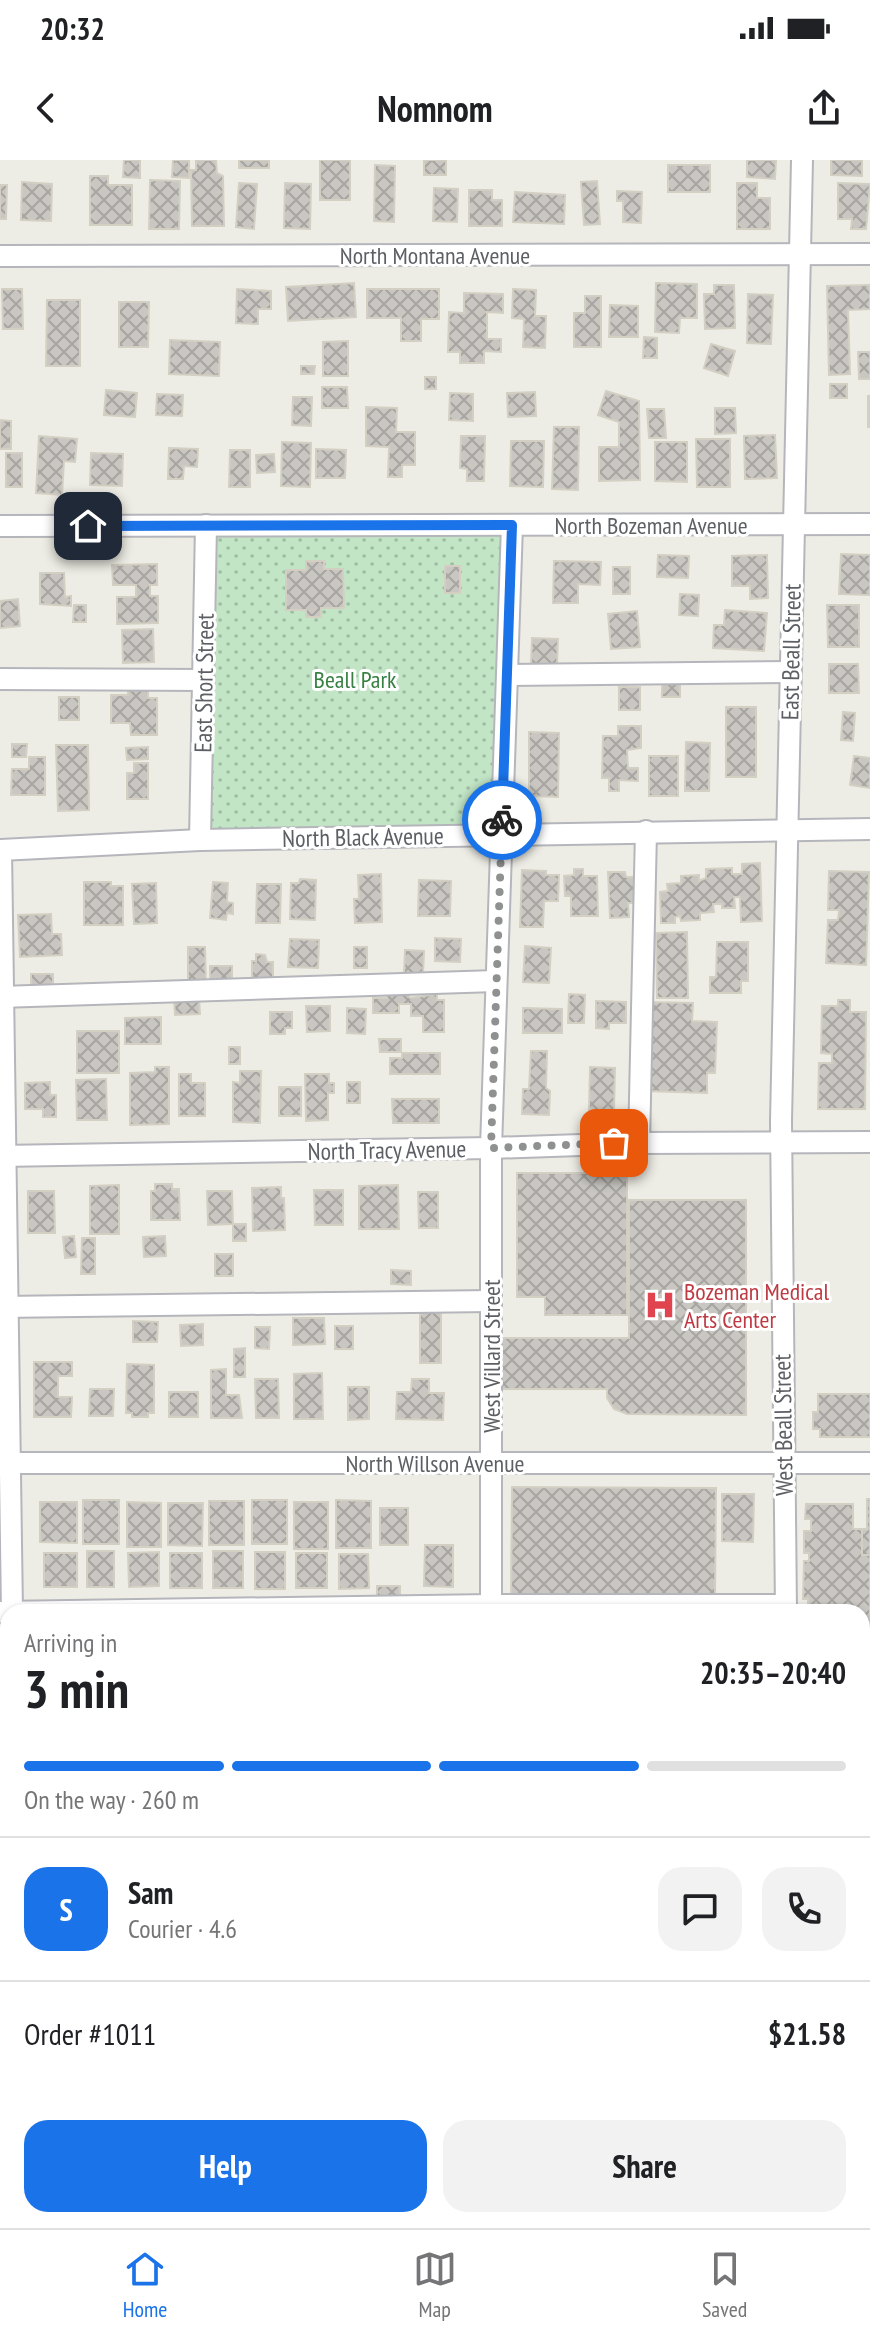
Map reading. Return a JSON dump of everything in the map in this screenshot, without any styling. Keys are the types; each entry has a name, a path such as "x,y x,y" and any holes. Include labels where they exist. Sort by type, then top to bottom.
{"street":[{"name":"East Beall Street","path":"781,1143 802,160"},
{"name":"North Montana Avenue","path":"0,256 870,254"},
{"name":"North Bozeman Avenue","path":"0,526 870,524"},
{"name":"East Short Street","path":"200,840 206,525"},
{"name":"West Villard Street","path":"491,1604 491,1148 512,525"},
{"path":"508,675 790,672"},
{"path":"0,679 204,680"},
{"name":"North Black Avenue","path":"0,850 200,840 870,829"},
{"path":"639,1143 646,831"},
{"path":"0,850 5,1463 12,1604"},
{"path":"1,997 496,981"},
{"name":"North Tracy Avenue","path":"3,1156 639,1143 870,1142"},
{"name":"West Beall Street","path":"781,1143 786,1604"},
{"path":"4,1307 491,1301"},
{"name":"North Willson Avenue","path":"5,1463 870,1463"}],"green space":[{"name":"Beall Park","path":"206,525 512,525 502,833 200,840"}],"building":[{"path":"124,160 140,160 140,178 123,177"},
{"path":"173,160 189,160 189,178 172,177"},
{"path":"196,160 216,160 217,173 223,176 224,226 192,226 191,170 196,170"},
{"path":"239,160 269,160 269,168 239,168"},
{"path":"320,160 350,160 350,200 320,200"},
{"path":"424,160 446,160 446,175 424,175"},
{"path":"747,160 776,160 775,179 747,177"},
{"path":"831,160 862,160 862,176 831,175"},
{"path":"375,165 395,166 394,222 374,221"},
{"path":"668,165 710,165 710,192 668,192"},
{"path":"90,176 108,176 108,185 132,185 132,225 90,225"},
{"path":"150,180 180,181 179,229 149,229"},
{"path":"597,181 600,224 584,225 581,182"},
{"path":"22,182 52,184 51,221 21,220"},
{"path":"239,183 257,184 254,229 236,227"},
{"path":"285,183 311,184 310,229 284,228"},
{"path":"737,183 757,183 757,198 770,198 770,229 737,229"},
{"path":"838,183 870,184 866,229 851,229 852,219 838,219"},
{"path":"0,185 7,185 6,219 0,219"},
{"path":"434,188 458,189 457,222 433,221"},
{"path":"469,190 492,190 492,200 502,200 502,226 469,226"},
{"path":"617,191 642,192 641,223 623,222 623,201 617,201"},
{"path":"515,192 565,195 564,224 513,222"},
{"path":"354,283 356,317 288,321 286,287"},
{"path":"656,283 697,284 697,318 680,318 679,333 655,332"},
{"path":"714,285 734,285 735,328 705,329 704,294 714,294"},
{"path":"870,285 870,309 848,310 850,374 829,375 827,286"},
{"path":"2,289 22,289 23,329 3,329"},
{"path":"237,289 271,291 271,309 258,309 258,324 236,323"},
{"path":"367,289 439,289 439,319 421,319 421,341 401,341 401,318 367,318"},
{"path":"513,289 536,290 535,316 546,316 545,348 523,347 524,319 512,318"},
{"path":"464,293 503,294 503,313 487,312 487,339 501,339 501,352 484,351 484,363 460,363 460,352 448,352 449,312 464,313"},
{"path":"748,294 773,295 771,344 747,343"},
{"path":"585,296 601,296 601,347 574,347 574,313 585,313"},
{"path":"47,300 80,300 80,366 46,366"},
{"path":"119,302 149,302 148,347 119,347"},
{"path":"610,305 638,306 638,337 609,337"},
{"path":"644,337 657,338 657,358 643,358"},
{"path":"170,340 220,342 219,376 169,374"},
{"path":"348,341 348,376 323,376 323,342"},
{"path":"711,344 735,351 728,376 704,368"},
{"path":"858,352 870,352 870,379 859,379"},
{"path":"301,366 315,366 314,374 301,374"},
{"path":"425,377 436,377 436,389 425,389"},
{"path":"830,384 847,384 847,398 830,398"},
{"path":"322,387 347,387 348,408 322,408"},
{"path":"106,390 137,393 135,417 104,415"},
{"path":"606,391 639,401 640,480 599,481 599,447 619,447 619,422 598,415"},
{"path":"535,392 536,416 508,417 507,393"},
{"path":"450,393 473,394 473,421 449,420"},
{"path":"157,394 183,395 182,416 156,415"},
{"path":"870,396 870,427 868,427"},
{"path":"293,397 312,397 311,426 292,425"},
{"path":"366,407 397,408 396,432 415,432 415,465 402,465 402,477 388,477 389,447 366,446"},
{"path":"715,408 735,408 736,433 715,434"},
{"path":"647,409 664,409 666,438 649,438"},
{"path":"0,420 11,421 11,449 0,449"},
{"path":"554,427 579,427 578,490 552,489"},
{"path":"775,435 777,478 745,479 744,436"},
{"path":"39,436 77,439 75,462 64,461 62,495 36,493"},
{"path":"461,436 485,436 484,481 467,481 467,469 460,468"},
{"path":"696,439 730,439 730,487 697,487"},
{"path":"511,441 544,441 543,487 510,486"},
{"path":"282,442 311,443 310,487 281,486"},
{"path":"655,442 687,442 687,482 655,481"},
{"path":"169,448 198,449 197,467 184,466 183,479 168,479"},
{"path":"316,449 346,450 345,478 316,478"},
{"path":"230,450 250,450 250,487 229,487"},
{"path":"6,453 22,453 22,487 6,487"},
{"path":"91,453 123,454 122,486 90,485"},
{"path":"274,454 275,472 257,473 256,455"},
{"path":"841,554 870,555 870,595 839,594"},
{"path":"658,555 689,556 688,578 657,577"},
{"path":"767,555 768,598 750,599 750,586 732,586 732,556"},
{"path":"306,561 324,561 324,569 343,569 344,608 321,608 321,617 306,617 306,610 286,610 286,570 306,570"},
{"path":"554,561 601,562 600,585 578,584 578,603 553,603"},
{"path":"157,564 157,585 150,585 150,596 158,596 158,623 117,624 117,597 136,597 136,585 113,585 112,565"},
{"path":"445,566 460,566 460,593 445,593"},
{"path":"613,567 630,567 630,594 613,594"},
{"path":"40,573 64,573 65,597 71,596 71,606 40,604"},
{"path":"680,594 699,595 698,616 679,615"},
{"path":"18,599 20,626 0,628 0,601"},
{"path":"74,605 86,605 86,622 73,622"},
{"path":"827,605 859,605 859,647 828,647"},
{"path":"725,610 767,613 764,651 713,648 714,625 724,625"},
{"path":"637,611 640,647 611,649 608,614"},
{"path":"153,629 154,662 123,663 122,630"},
{"path":"532,638 558,639 557,666 531,665"},
{"path":"829,664 858,664 859,693 829,693"},
{"path":"662,682 680,682 680,697 662,697"},
{"path":"148,687 148,698 157,698 157,735 131,735 130,723 111,723 111,695 128,695 128,688"},
{"path":"619,687 640,687 640,710 619,710"},
{"path":"59,697 79,697 79,720 59,720"},
{"path":"726,707 756,707 756,777 726,777"},
{"path":"843,712 855,713 853,741 841,740"},
{"path":"618,726 641,726 641,748 627,750 628,768 638,768 638,781 619,780 619,791 609,791 609,778 602,778 603,736 618,736"},
{"path":"529,732 559,733 558,797 529,796"},
{"path":"686,742 710,743 709,791 685,791"},
{"path":"12,744 27,744 26,757 12,757"},
{"path":"56,745 88,745 89,810 58,811"},
{"path":"148,747 148,759 127,760 126,748"},
{"path":"649,756 678,756 678,796 649,796"},
{"path":"854,756 870,758 870,788 850,785"},
{"path":"29,757 45,757 45,795 11,795 12,769 29,769"},
{"path":"134,763 148,763 148,799 127,799 127,773 134,773"},
{"path":"760,863 762,921 741,922 740,897 734,897 735,908 713,904 714,912 700,913 700,920 681,921 680,916 675,917 675,923 661,923 660,892 668,891 667,884 681,883 681,876 699,875 699,881 706,878 706,869 732,868 732,874 742,874 742,864"},
{"path":"574,869 583,869 583,876 597,876 598,916 571,916 571,896 565,896 564,876 574,875"},
{"path":"522,870 559,875 558,901 544,901 543,927 520,927"},
{"path":"829,871 869,872 866,965 826,963 828,920 838,920 839,910 828,910"},
{"path":"608,872 625,872 626,877 634,877 634,903 628,903 629,917 610,918"},
{"path":"381,874 382,922 355,923 354,899 359,899 358,875"},
{"path":"300,879 316,880 315,920 290,919 291,883 299,883"},
{"path":"419,880 451,881 450,916 418,916"},
{"path":"84,882 111,882 111,886 123,886 123,925 84,925"},
{"path":"213,882 228,883 227,902 233,903 233,914 227,913 226,920 210,918"},
{"path":"156,883 157,923 134,924 132,884"},
{"path":"257,884 281,884 280,923 256,923"},
{"path":"51,914 52,934 61,934 62,955 20,957 18,915"},
{"path":"687,932 688,998 657,998 656,933"},
{"path":"435,938 461,939 460,962 435,961"},
{"path":"290,939 319,940 318,968 288,967"},
{"path":"717,942 748,942 748,981 741,981 741,993 710,993 710,977 716,977"},
{"path":"525,946 551,948 549,983 523,982"},
{"path":"188,947 205,947 206,985 188,985"},
{"path":"354,947 367,947 367,968 354,968"},
{"path":"405,950 424,951 423,974 404,973"},
{"path":"256,954 265,955 267,962 273,962 273,981 252,981 252,961 256,961"},
{"path":"210,966 232,966 232,986 210,986"},
{"path":"31,974 53,974 53,989 31,990"},
{"path":"387,993 408,993 410,998 437,994 437,1000 444,1000 444,1032 423,1032 423,1016 411,1016 411,1004 399,1004 399,1013 373,1013 373,998 387,998"},
{"path":"569,994 585,995 584,1023 568,1023"},
{"path":"199,998 200,1014 175,1015 174,1000"},
{"path":"838,1000 850,1000 850,1012 866,1012 865,1109 818,1109 819,1063 832,1063 832,1054 821,1053 822,1006 838,1006"},
{"path":"596,1001 626,1002 626,1023 609,1023 609,1029 596,1028"},
{"path":"648,1002 693,1003 692,1021 717,1022 715,1073 707,1073 707,1093 646,1091"},
{"path":"306,1006 330,1006 330,1031 307,1032"},
{"path":"347,1008 366,1009 365,1034 347,1033"},
{"path":"523,1008 562,1009 562,1033 523,1033"},
{"path":"270,1012 292,1012 292,1028 285,1028 285,1034 270,1034"},
{"path":"161,1017 161,1044 125,1044 125,1018"},
{"path":"77,1031 119,1031 119,1073 77,1073"},
{"path":"379,1039 401,1039 401,1052 380,1052"},
{"path":"229,1047 240,1047 240,1064 229,1064"},
{"path":"531,1051 547,1051 549,1115 522,1114 523,1089 529,1089"},
{"path":"402,1053 440,1053 440,1074 390,1074 390,1058 402,1058"},
{"path":"155,1067 169,1067 169,1124 130,1125 130,1073 155,1072"},
{"path":"590,1067 615,1068 614,1111 589,1110"},
{"path":"240,1071 261,1071 260,1123 233,1122 233,1082 240,1083"},
{"path":"179,1074 191,1074 191,1083 205,1083 205,1116 179,1116"},
{"path":"305,1074 329,1074 329,1083 334,1083 334,1093 328,1093 328,1120 306,1121"},
{"path":"106,1079 107,1120 77,1120 76,1080"},
{"path":"50,1082 50,1095 56,1095 56,1117 43,1117 43,1109 25,1109 25,1083"},
{"path":"347,1082 360,1082 360,1103 347,1103"},
{"path":"279,1087 301,1087 301,1116 279,1116"},
{"path":"392,1099 439,1099 439,1123 393,1123"},
{"path":"517,1173 627,1173 627,1315 545,1315 545,1297 517,1297"},
{"path":"155,1184 172,1184 172,1189 179,1189 180,1220 151,1220 151,1191 155,1191"},
{"path":"119,1185 119,1234 90,1234 90,1186"},
{"path":"398,1185 399,1229 359,1229 359,1186"},
{"path":"281,1187 285,1230 253,1231 252,1188"},
{"path":"314,1190 343,1190 343,1225 315,1225"},
{"path":"28,1191 54,1191 55,1233 28,1233"},
{"path":"207,1191 232,1191 233,1224 208,1225"},
{"path":"418,1192 438,1192 438,1228 419,1228"},
{"path":"629,1200 746,1200 746,1415 627,1414 614,1409 607,1398 607,1389 502,1389 502,1338 629,1338"},
{"path":"233,1224 246,1224 246,1241 233,1241"},
{"path":"74,1236 76,1257 65,1258 63,1237"},
{"path":"165,1236 166,1256 144,1257 143,1237"},
{"path":"82,1238 95,1238 95,1274 81,1274"},
{"path":"215,1254 233,1254 233,1276 215,1276"},
{"path":"391,1270 411,1271 411,1285 391,1284"},
{"path":"420,1311 441,1311 441,1363 420,1363"},
{"path":"293,1318 324,1318 325,1344 293,1345"},
{"path":"133,1321 158,1322 157,1342 133,1342"},
{"path":"203,1324 203,1345 181,1346 180,1325"},
{"path":"335,1326 353,1326 353,1349 335,1349"},
{"path":"255,1327 270,1327 269,1349 255,1348"},
{"path":"245,1348 245,1377 234,1377 234,1349"},
{"path":"34,1362 72,1362 72,1376 58,1376 58,1397 72,1397 71,1417 34,1417"},
{"path":"127,1364 154,1365 154,1413 148,1413 148,1417 132,1417 132,1413 126,1413"},
{"path":"226,1369 226,1395 239,1395 242,1418 211,1418 211,1370"},
{"path":"322,1373 323,1419 294,1419 294,1374"},
{"path":"255,1379 278,1379 279,1418 256,1418"},
{"path":"412,1379 429,1379 429,1393 444,1393 443,1420 396,1419 397,1392 411,1392"},
{"path":"348,1387 369,1387 369,1419 348,1420"},
{"path":"90,1389 114,1389 113,1416 89,1416"},
{"path":"169,1392 198,1392 198,1417 169,1417"},
{"path":"818,1394 870,1394 870,1437 820,1437 820,1429 813,1429 813,1412 818,1412"},
{"path":"512,1487 716,1488 715,1597 511,1596"},
{"path":"722,1494 754,1494 753,1542 722,1541"},
{"path":"867,1499 870,1499 870,1555 862,1555 862,1529 867,1529"},
{"path":"83,1500 119,1500 119,1544 83,1544"},
{"path":"252,1500 287,1500 287,1544 252,1544"},
{"path":"336,1500 371,1501 371,1548 336,1548"},
{"path":"209,1501 244,1501 244,1545 209,1545"},
{"path":"40,1502 77,1502 77,1543 40,1542"},
{"path":"127,1502 161,1503 161,1547 127,1547"},
{"path":"294,1502 328,1502 328,1549 294,1549"},
{"path":"168,1503 203,1503 202,1546 168,1545"},
{"path":"806,1504 853,1504 853,1529 862,1529 862,1555 870,1555 870,1604 808,1604 808,1599 803,1599 804,1561 809,1561 809,1553 804,1553 804,1531 811,1531 811,1519 805,1519"},
{"path":"380,1508 408,1508 408,1545 380,1545"},
{"path":"425,1545 453,1545 453,1587 424,1586"},
{"path":"87,1551 114,1551 114,1587 87,1587"},
{"path":"213,1551 243,1551 243,1588 213,1588"},
{"path":"159,1552 159,1586 129,1587 128,1553"},
{"path":"255,1552 285,1552 285,1589 255,1589"},
{"path":"44,1553 77,1553 77,1587 44,1587"},
{"path":"170,1553 202,1553 202,1588 170,1588"},
{"path":"296,1553 327,1553 327,1588 296,1588"},
{"path":"339,1554 368,1554 369,1588 339,1589"},
{"path":"377,1586 400,1586 400,1599 377,1599"}],"way so far":[{"path":"502,820 491,1148 614,1143"}],"place":[{"name":"Bozeman Medical Arts Center","path":"660,1305"}],"route":[{"path":"88,526 512,525 502,820"}]}
